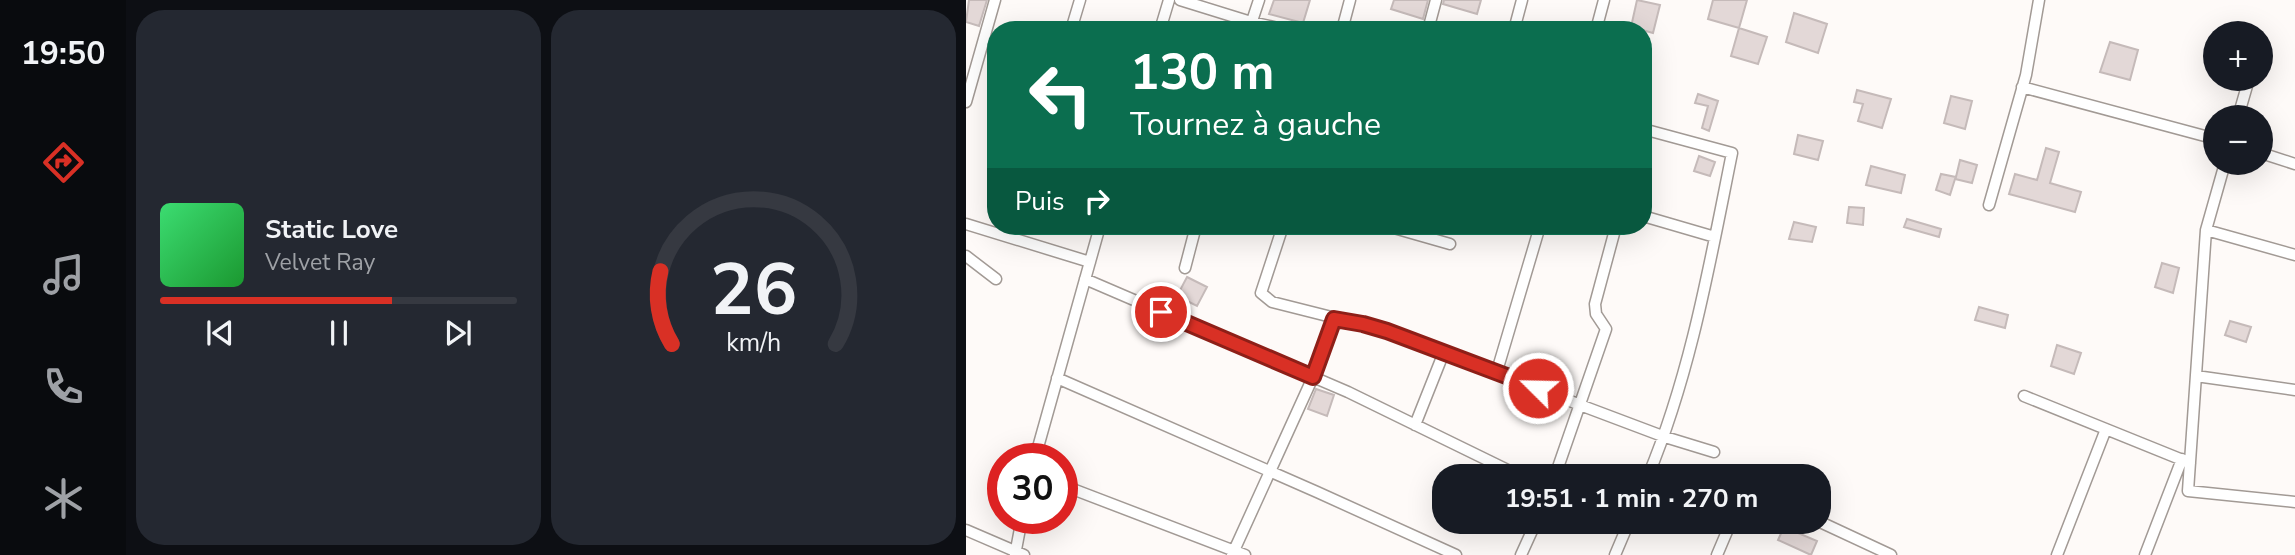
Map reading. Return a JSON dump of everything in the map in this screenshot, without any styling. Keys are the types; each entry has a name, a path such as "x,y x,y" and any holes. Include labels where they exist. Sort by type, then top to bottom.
{"street":[{"path":"988,21 995,0"},
{"path":"1074,21 1080,0"},
{"path":"1163,21 1169,0"},
{"path":"1180,0 1237,21"},
{"path":"1252,21 1259,0"},
{"path":"1344,21 1350,0"},
{"path":"1430,21 1436,0"},
{"path":"1516,21 1522,0"},
{"path":"1598,21 1604,0"},
{"path":"1989,205 2022,88 2039,0"},
{"path":"966,102 969,77 987,24"},
{"path":"2022,88 2203,136"},
{"path":"1652,131 1732,153 1684,371 1665,437 1653,464"},
{"path":"2273,157 2295,164"},
{"path":"2222,175 2206,230 2196,376 2186,461 2188,491 2295,502"},
{"path":"1652,219 1715,237"},
{"path":"966,224 987,230"},
{"path":"2206,230 2295,255"},
{"path":"1004,235 1090,262"},
{"path":"1039,443 1098,235"},
{"path":"1185,268 1194,235"},
{"path":"1280,235 1261,293 1272,302 1387,331 1665,437 1714,452"},
{"path":"1418,235 1450,244"},
{"path":"1497,371 1536,235"},
{"path":"1559,464 1606,328 1596,314 1595,303 1614,235"},
{"path":"966,256 996,279"},
{"path":"1085,279 1313,377 1495,464"},
{"path":"1078,491 1237,554 1269,471 1313,377 1334,319"},
{"path":"1415,425 1444,352"},
{"path":"2196,376 2295,390"},
{"path":"1057,378 1455,555"},
{"path":"2024,396 2186,461"},
{"path":"2057,555 2106,429"},
{"path":"2145,555 2186,461"},
{"path":"1831,527 1891,555"},
{"path":"966,530 1018,554 1020,534"},
{"path":"1521,555 1531,534"},
{"path":"1615,555 1624,534"},
{"path":"1717,555 1726,534"}],"building":[{"path":"969,0 987,0 979,26 966,22"},
{"path":"1274,0 1310,0 1304,21 1269,14"},
{"path":"1394,0 1428,0 1423,19 1391,9"},
{"path":"1444,0 1481,0 1477,14 1443,4"},
{"path":"1637,0 1660,5 1653,33 1652,21 1632,21"},
{"path":"1713,0 1747,0 1739,28 1708,19"},
{"path":"1794,13 1827,24 1818,53 1786,42"},
{"path":"1739,28 1767,37 1758,64 1731,56"},
{"path":"2110,42 2138,50 2130,80 2100,72"},
{"path":"1857,90 1891,99 1882,128 1858,121 1863,104 1854,102"},
{"path":"1698,94 1718,101 1709,131 1702,128 1708,106 1695,103"},
{"path":"1951,96 1972,101 1965,129 1944,123"},
{"path":"1798,135 1823,141 1818,160 1794,154"},
{"path":"2046,148 2059,152 2050,183 2081,192 2075,212 2009,194 2015,174 2037,180"},
{"path":"1699,156 1715,162 1710,176 1694,171"},
{"path":"1960,160 1977,165 1972,183 1955,179 1950,195 1936,190 1941,174 1956,177"},
{"path":"1871,166 1905,175 1901,193 1866,185"},
{"path":"1849,207 1864,208 1863,225 1847,223"},
{"path":"1907,219 1941,229 1939,237 1904,227"},
{"path":"1794,222 1816,227 1812,242 1789,239"},
{"path":"2162,263 2179,268 2173,293 2155,287"},
{"path":"1187,277 1207,287 1197,306 1177,296"},
{"path":"1979,307 2008,315 2005,328 1975,320"},
{"path":"2230,321 2251,327 2246,342 2225,335"},
{"path":"2057,345 2081,353 2074,374 2051,366"},
{"path":"1316,389 1334,395 1327,416 1308,409"},
{"path":"1781,534 1800,534 1817,541 1811,555 1778,540"}],"route":[{"path":"1161,312 1313,377 1334,319 1387,331 1538,388"}]}
